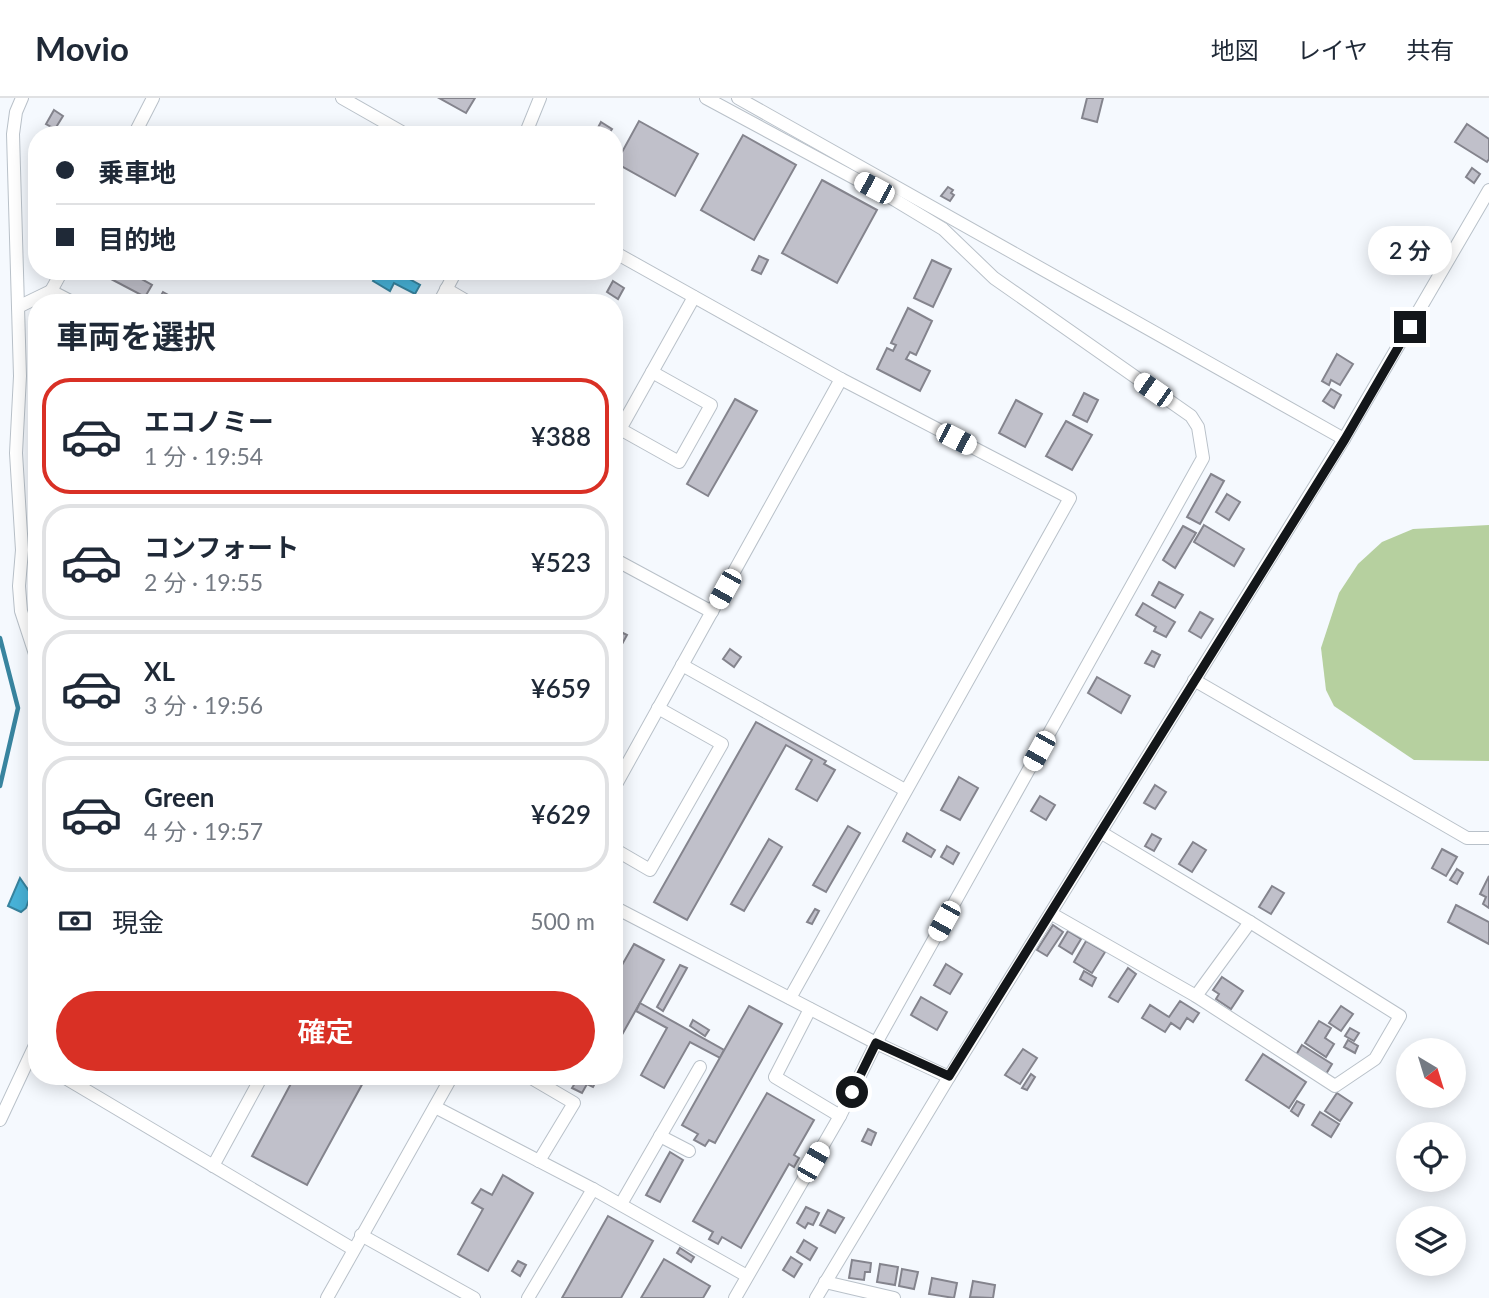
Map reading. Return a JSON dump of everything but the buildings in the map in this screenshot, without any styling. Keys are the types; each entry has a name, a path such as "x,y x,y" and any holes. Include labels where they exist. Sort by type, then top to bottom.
{"street":[{"path":"22,98 16,112 13,134 20,376 16,453 22,550 19,586 21,611 28,632"},
{"path":"139,126 153,98"},
{"path":"342,98 391,126"},
{"path":"529,126 540,98"},
{"path":"706,98 895,200 943,229 994,278 1191,416 1198,427 1203,458 876,1043 840,1116 735,1298"},
{"path":"738,98 1345,439"},
{"path":"816,1298 949,1076 1345,439 1489,190"},
{"path":"623,257 841,379 1070,498 790,998"},
{"path":"45,294 51,291 57,280"},
{"path":"444,294 451,280"},
{"path":"446,289 455,294"},
{"path":"51,291 57,294"},
{"path":"623,424 694,297"},
{"path":"18,307 28,302"},
{"path":"623,438 679,462 711,405 652,372"},
{"path":"623,772 841,379"},
{"path":"623,564 712,612"},
{"path":"682,665 905,790"},
{"path":"1194,680 1467,838 1489,838"},
{"path":"623,854 650,870 722,744 658,708"},
{"path":"1052,914 1196,996 1335,1086 1375,1059 1400,1016 1102,833"},
{"path":"623,912 876,1043 949,1076"},
{"path":"1196,996 1250,922"},
{"path":"810,1009 775,1077 840,1116"},
{"path":"621,1205 700,1067"},
{"path":"0,1120 28,1068"},
{"path":"77,1085 353,1249"},
{"path":"213,1166 257,1085"},
{"path":"327,1298 447,1085"},
{"path":"540,1161 575,1103 544,1085"},
{"path":"435,1107 593,1189 747,1276"},
{"path":"660,1136 689,1151"},
{"path":"528,1298 593,1189"},
{"path":"361,1236 474,1298"},
{"path":"825,1282 894,1298"}],"green space":[{"path":"1489,525 1489,761 1414,760 1334,706 1326,690 1321,648 1339,593 1358,564 1382,542 1413,529"}],"water":[{"path":"411,280 420,285 415,294 394,283 390,291 373,281"},
{"path":"20,878 28,890 26,908 21,912 8,906"}],"waterway":[{"path":"0,638 18,708 0,786"}],"route":[{"path":"852,1092 876,1043 949,1076 1345,439 1410,327"}]}
